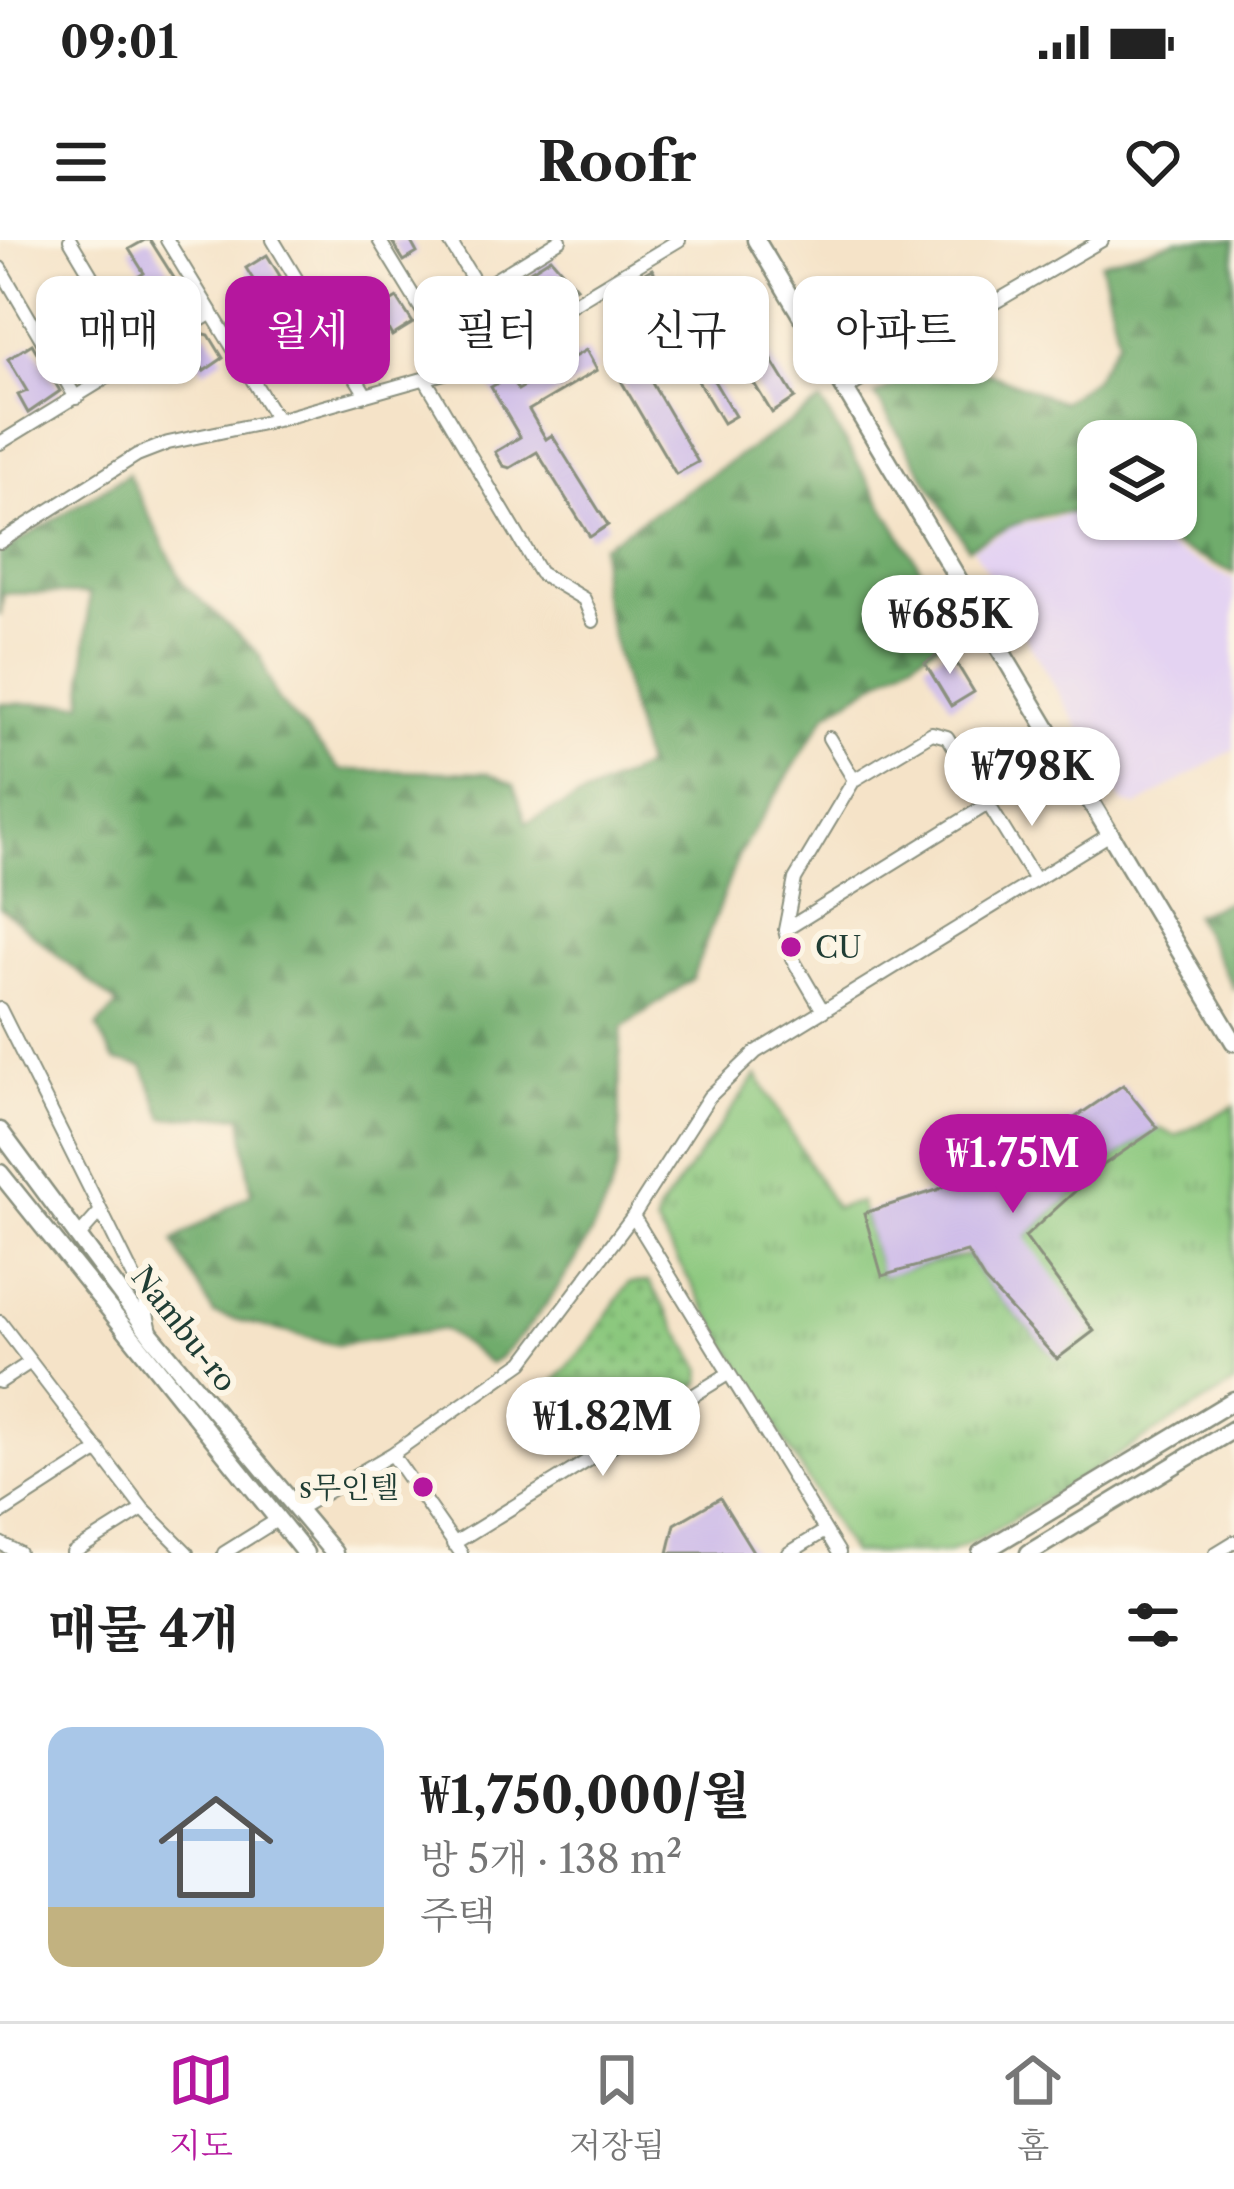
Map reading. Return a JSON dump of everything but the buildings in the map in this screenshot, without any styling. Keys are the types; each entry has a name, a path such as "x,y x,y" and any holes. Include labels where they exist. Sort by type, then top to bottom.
{"street":[{"path":"70,240 92,276"},
{"path":"167,240 277,420"},
{"path":"273,240 366,394"},
{"path":"379,240 414,297"},
{"path":"449,240 471,276"},
{"path":"500,276 560,240"},
{"path":"756,240 1234,1042"},
{"path":"844,390 1102,240"},
{"path":"579,297 672,242"},
{"path":"0,268 76,398"},
{"path":"201,321 212,314"},
{"path":"0,542 137,455 168,443 277,420 414,382"},
{"path":"0,443 99,384"},
{"path":"428,384 540,573 584,599 593,621"},
{"path":"823,1011 792,958 784,930 796,879 854,780 932,733 947,737 1035,880"},
{"path":"829,738 854,780"},
{"path":"784,930 988,804"},
{"path":"224,1553 392,1454 523,1362 633,1216 709,1097 756,1052 1112,833"},
{"path":"796,879 796,903 802,915 810,914"},
{"path":"0,1009 143,1296 152,1336"},
{"name":"Nambu-ro","path":"0,1131 152,1336 334,1553"},
{"name":"Nambu-ro","path":"0,1173 304,1553"},
{"path":"78,1237 101,1211"},
{"path":"633,1216 839,1553"},
{"path":"0,1322 143,1509 188,1553"},
{"path":"0,1382 29,1363"},
{"path":"392,1454 457,1548 728,1375"},
{"path":"981,1553 1234,1400"},
{"path":"1029,1553 1234,1429"},
{"path":"0,1514 99,1450"},
{"path":"73,1553 143,1509"},
{"path":"789,1553 825,1531"},
{"path":"1216,1553 1234,1542"},
{"path":"0,1544 19,1553"}],"shaded area":[{"path":"1077,514 1077,540 1151,540 1234,580 1234,749 1137,806 1123,803 973,548 1015,526"}],"green space":[{"path":"1178,240 1234,240 1234,573 1161,540 1197,540 1197,420 1077,420 1077,513 1030,519 968,548 875,395 896,384 998,384 998,377 1062,402 1094,379 1118,339 1101,263"},
{"path":"821,402 958,631 827,713 738,856 692,979 622,1028 620,1127 613,1183 569,1271 529,1326 491,1364 443,1329 337,1345 214,1314 173,1241 251,1194 242,1115 164,1118 143,1066 115,1061 97,1027 118,1005 0,907 0,704 83,703 89,594 3,593 0,616 0,553 128,474 184,585 259,654 277,699 340,770 487,773 514,785 526,823 645,767 600,587 602,546"},
{"path":"1234,899 1234,990 1194,915"},
{"path":"757,1075 835,1208 860,1202 882,1275 968,1255 984,1281 1057,1359 1025,1237 1105,1164 1158,1128 1176,1136 1234,1106 1234,1384 984,1537 947,1553 851,1553 656,1224 658,1212"},
{"path":"649,1282 702,1370 701,1382 587,1453 550,1387 587,1345 629,1283"}],"place":[{"name":"CU","path":"791,947"},
{"name":"s무인텔","path":"423,1487"}]}
